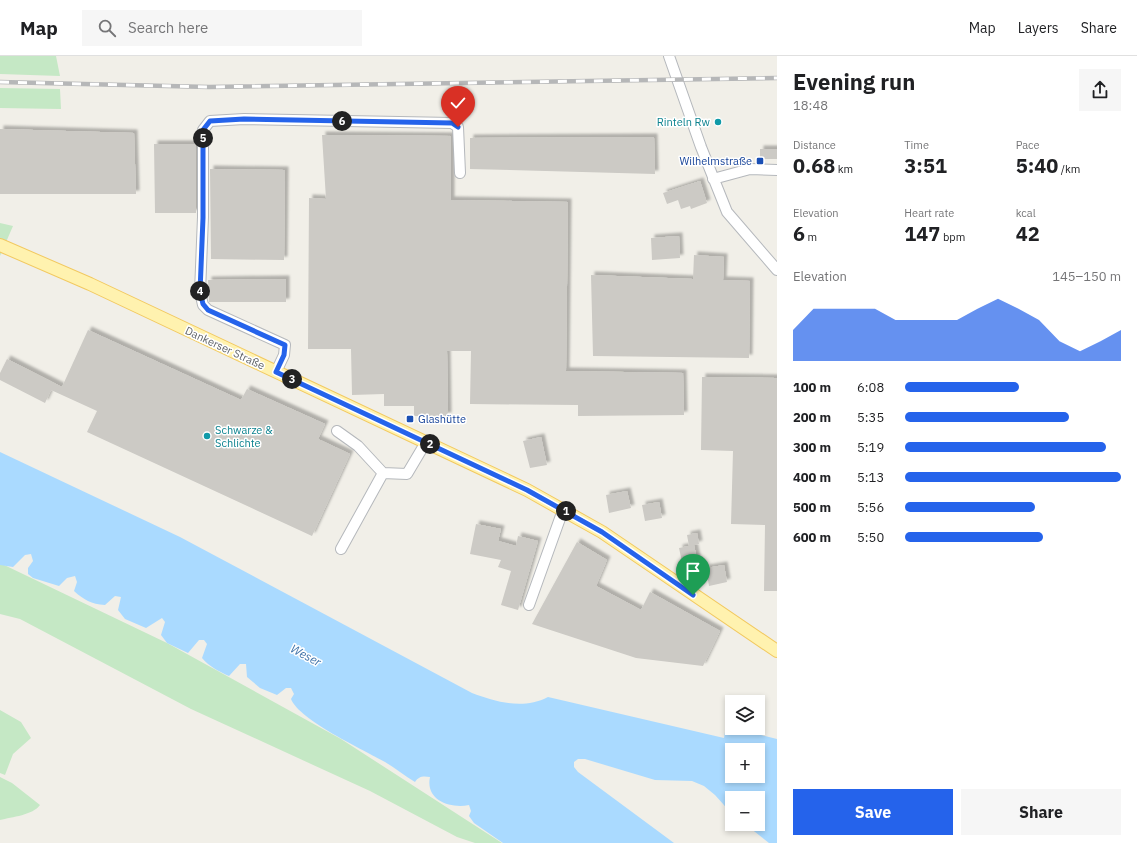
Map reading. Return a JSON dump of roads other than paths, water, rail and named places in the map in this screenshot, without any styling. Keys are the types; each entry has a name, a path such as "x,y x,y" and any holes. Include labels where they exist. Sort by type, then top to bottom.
{"main road":[{"name":"Dankerser Straße","path":"0,245 90,284 426,442 563,510 602,532 777,651"}],"street":[{"path":"669,56 713,179 727,212 777,270"},
{"path":"276,372 284,355 285,345 208,310 203,304 200,292 203,218 203,130 210,121 244,119 452,123 458,127 460,173"},
{"path":"713,179 750,168 777,170"},
{"path":"337,430 358,446 383,473 407,474 426,442"},
{"path":"341,549 383,473"},
{"path":"529,605 563,510"}],"water":[{"name":"Weser","path":"0,452 180,537 472,693 500,702 519,704 539,701 548,697 724,738 725,732 725,735 761,735 777,739 777,843 769,843 754,831 765,831 765,791 725,791 725,806 704,786 692,781 655,780 585,759 578,759 574,762 574,767 578,772 674,843 503,843 474,823 469,816 471,811 469,805 454,806 440,801 435,797 431,792 429,785 430,777 421,777 415,782 385,762 333,734 306,716 296,707 291,699 294,694 291,688 286,688 277,695 260,688 247,677 246,664 240,664 229,676 221,672 202,658 207,644 204,640 199,640 188,653 167,643 161,635 165,622 162,618 146,628 125,619 118,610 121,597 115,596 105,605 88,601 74,591 77,582 75,576 67,578 59,586 33,578 28,574 28,568 33,561 31,554 25,555 13,567 0,565"}],"railway":[{"path":"0,82 209,87 777,78"}],"place":[{"name":"Rinteln Rw","path":"718,122"},
{"name":"Wilhelmstraße","path":"760,161"},
{"name":"Glashütte","path":"410,419"},
{"name":"Schwarze & Schlichte","path":"207,436"}]}
